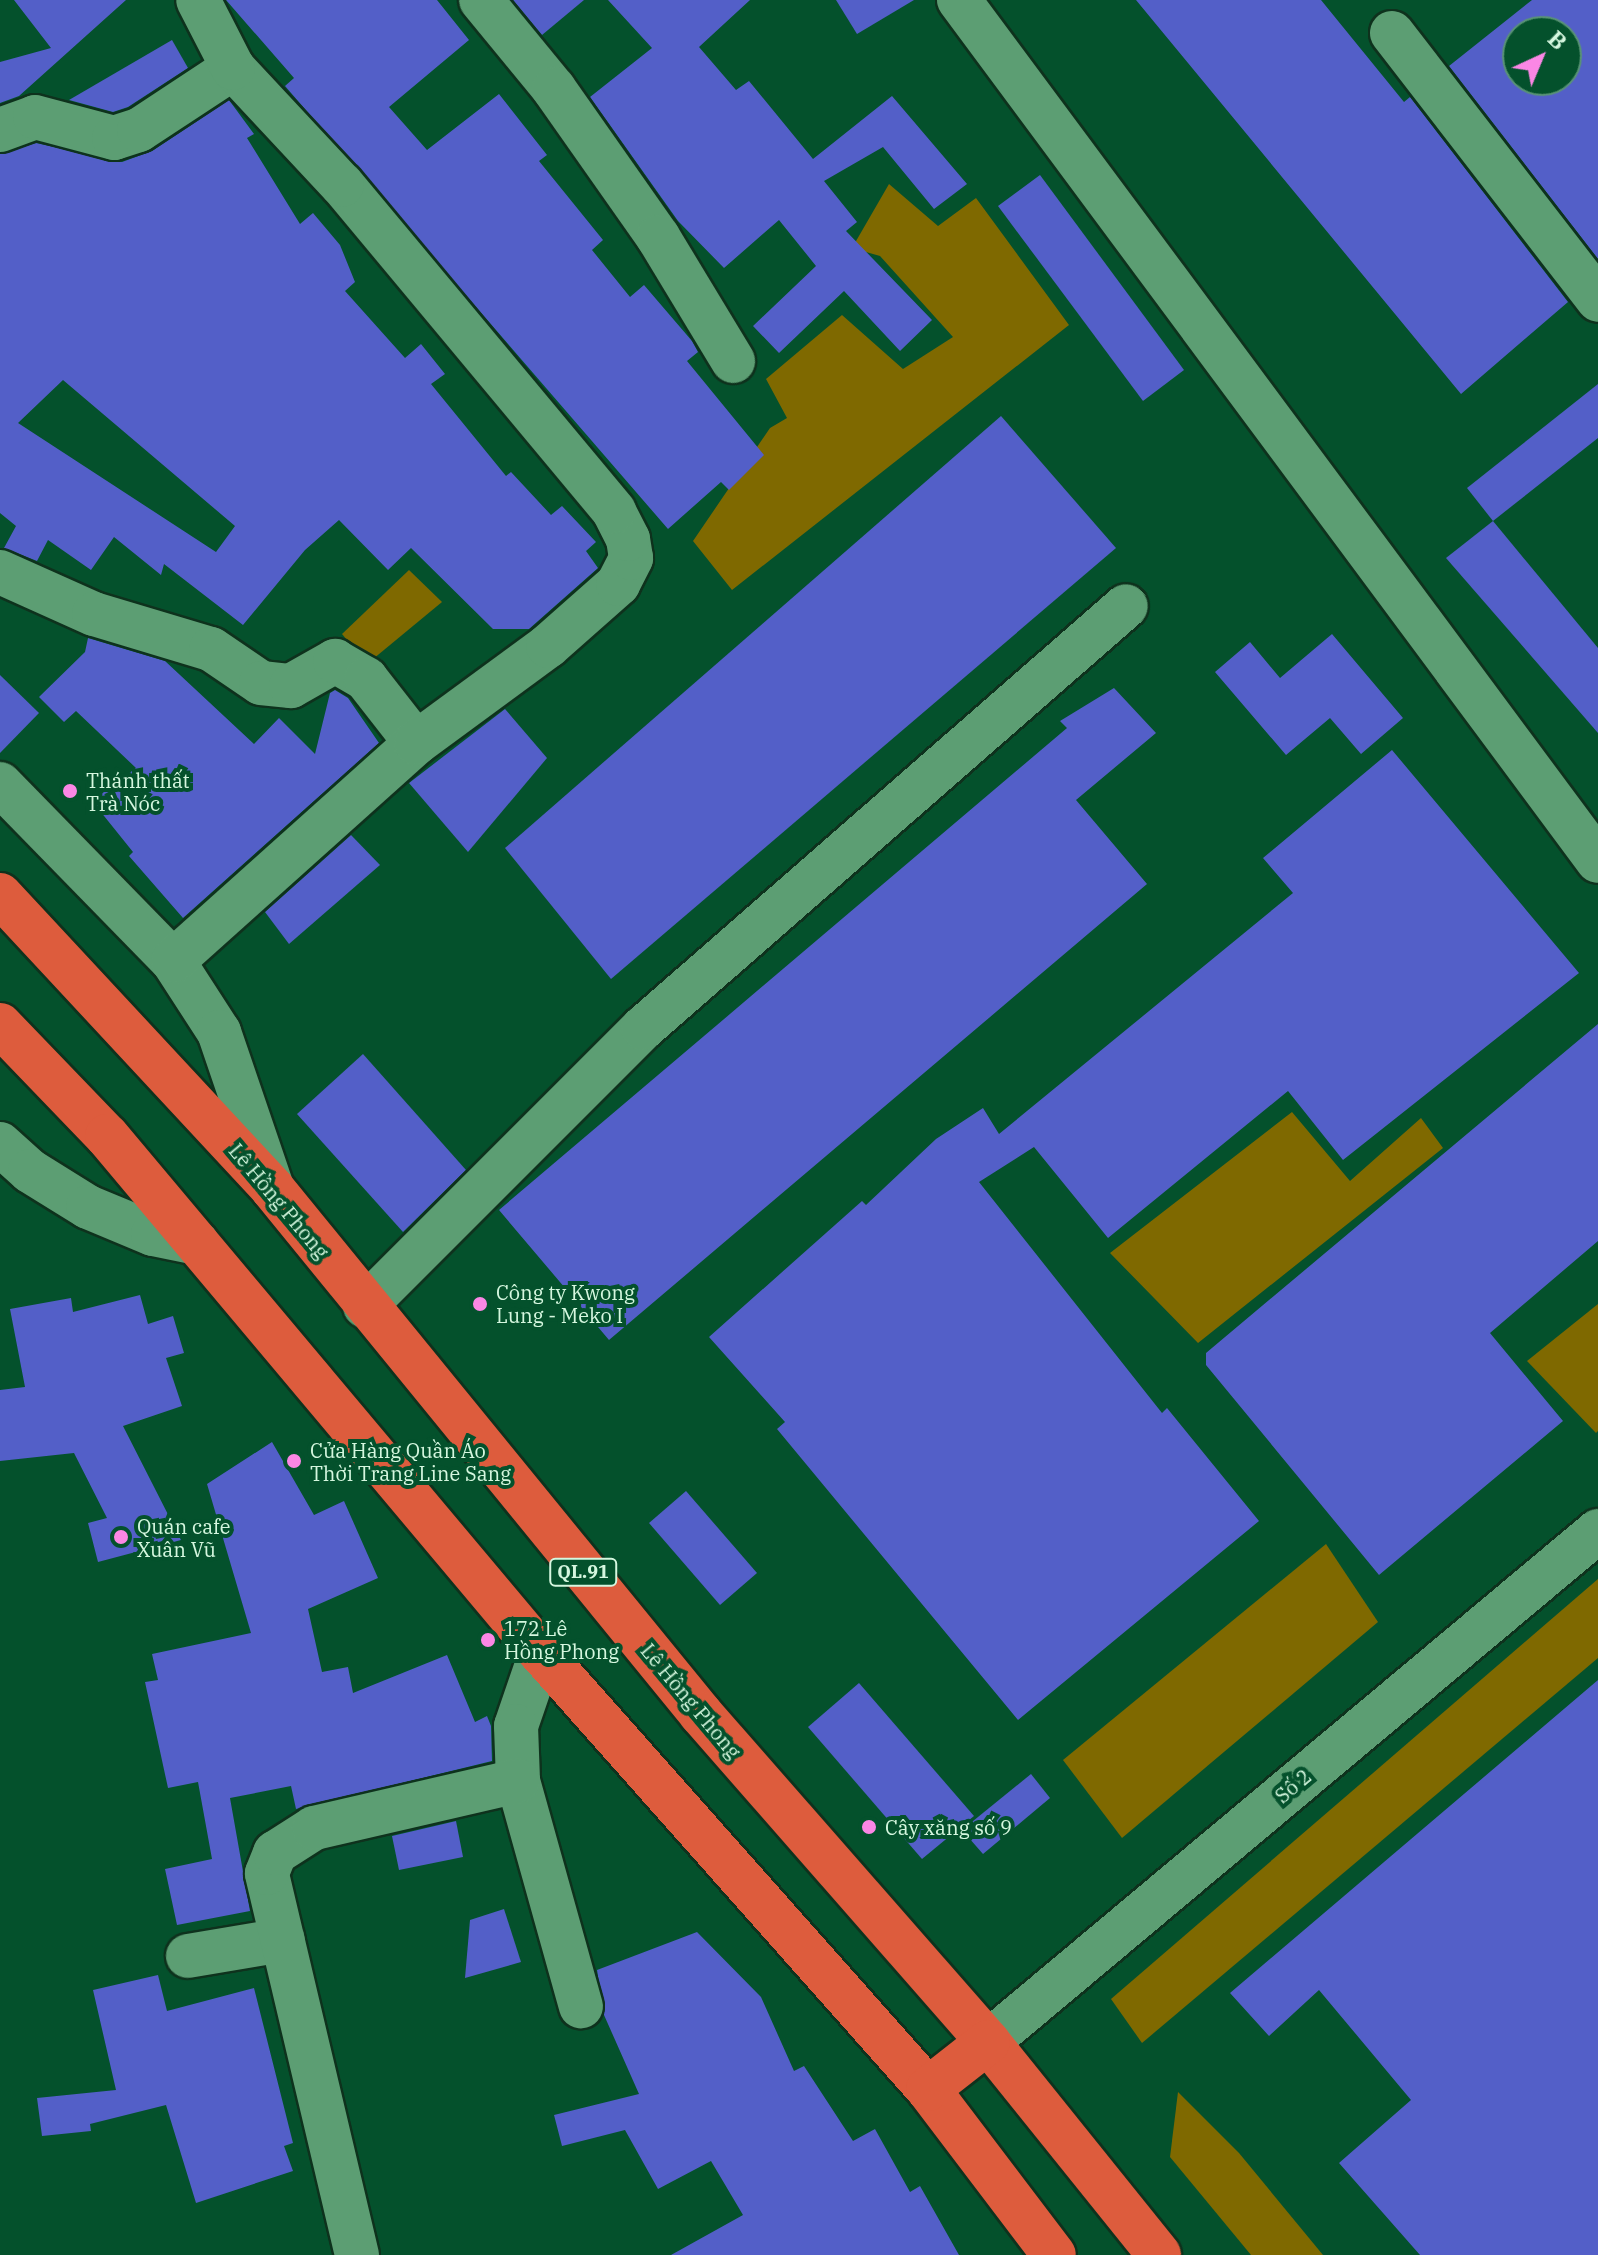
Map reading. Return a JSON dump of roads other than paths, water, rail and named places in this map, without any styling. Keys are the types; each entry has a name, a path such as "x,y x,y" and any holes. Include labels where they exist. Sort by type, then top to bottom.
{"highway":[{"name":"Lê Hồng Phong","path":"0,895 272,1188 365,1306 701,1714 988,2042 1159,2255"},
{"path":"0,1025 107,1136 541,1653 928,2089 1054,2255"},
{"path":"928,2089 988,2042"}],"street":[{"path":"173,961 416,743 548,646 618,584 631,558 628,539 614,511 342,185 233,68 198,0"},
{"path":"481,0 554,89 658,237 733,361"},
{"path":"959,0 1598,861"},
{"path":"1392,33 1598,300"},
{"path":"0,130 35,117 114,138 139,130 233,68"},
{"path":"0,572 94,614 211,649 261,683 291,686 335,661 366,679 416,743"},
{"path":"365,1306 643,1028 1126,606"},
{"path":"0,784 173,961 219,1032 272,1188"},
{"path":"0,1144 30,1171 88,1207 153,1234 197,1243"},
{"name":"Số 2","path":"988,2042 1598,1531"},
{"path":"541,1653 516,1726 518,1781 581,2006"},
{"path":"357,2255 267,1873 275,1853 290,1839 314,1828 518,1781"},
{"path":"188,1956 283,1940"}],"place":[{"name":"Thánh thất Trà Nóc","path":"70,791"},
{"name":"Công ty Kwong Lung - Meko I","path":"480,1304"},
{"name":"Cửa Hàng Quần Áo Thời Trang Line Sang","path":"294,1461"},
{"name":"Quán cafe Xuân Vũ","path":"121,1537"},
{"name":"172 Lê Hồng Phong","path":"488,1640"},
{"name":"Cây xăng số 9","path":"869,1827"}]}
